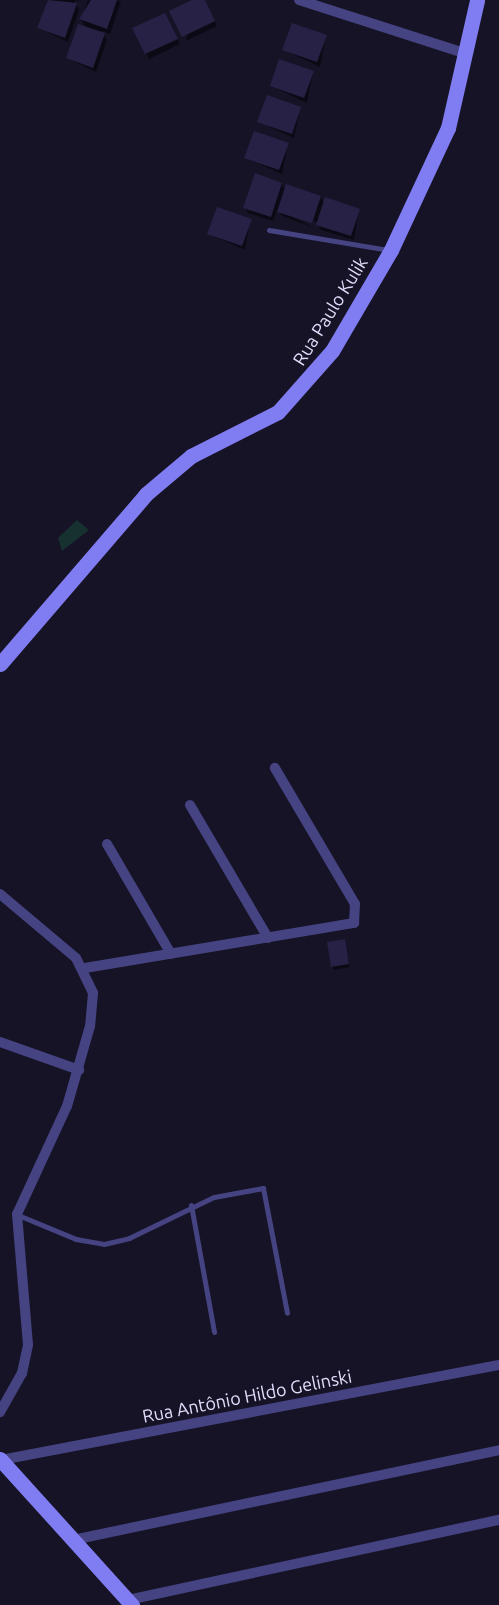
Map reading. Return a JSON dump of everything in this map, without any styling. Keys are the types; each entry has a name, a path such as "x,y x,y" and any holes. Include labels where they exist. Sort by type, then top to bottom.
{"street":[{"path":"299,0 464,53"},
{"name":"Rua Paulo Kulik","path":"0,664 146,494 191,456 264,421 300,393 341,338 391,250 448,128 477,0"},
{"path":"85,968 348,925 358,910 275,768"},
{"path":"190,805 268,938"},
{"path":"107,844 171,954"},
{"path":"0,894 44,926 85,968 93,1009 79,1070 17,1214 28,1344 22,1373 0,1412"},
{"path":"0,1042 79,1070"},
{"name":"Rua Antônio Hildo Gelinski","path":"0,1459 499,1365"},
{"path":"73,1540 499,1450"},
{"path":"0,1459 130,1602 499,1520"}],"lane":[{"path":"270,230 391,250"},
{"path":"17,1214 76,1239 104,1244 129,1238 191,1205 263,1188 287,1313"},
{"path":"191,1205 214,1332"}],"green space":[{"path":"77,520 89,530 62,551 58,538"}],"building":[{"path":"48,0 77,3 65,38 37,28"},
{"path":"91,0 117,0 107,29 79,19"},
{"path":"192,0 205,0 215,21 182,37 169,11"},
{"path":"165,13 178,39 145,54 132,28"},
{"path":"292,23 327,35 317,62 282,50"},
{"path":"78,24 105,33 93,68 66,58"},
{"path":"279,59 314,71 304,98 270,86"},
{"path":"267,95 301,107 292,134 257,122"},
{"path":"254,131 289,143 279,170 244,158"},
{"path":"255,173 282,183 271,217 243,208"},
{"path":"286,184 321,196 312,223 277,212"},
{"path":"325,197 360,209 351,236 316,225"},
{"path":"217,207 252,219 242,246 207,234"},
{"path":"345,939 349,964 331,967 327,942"}]}
